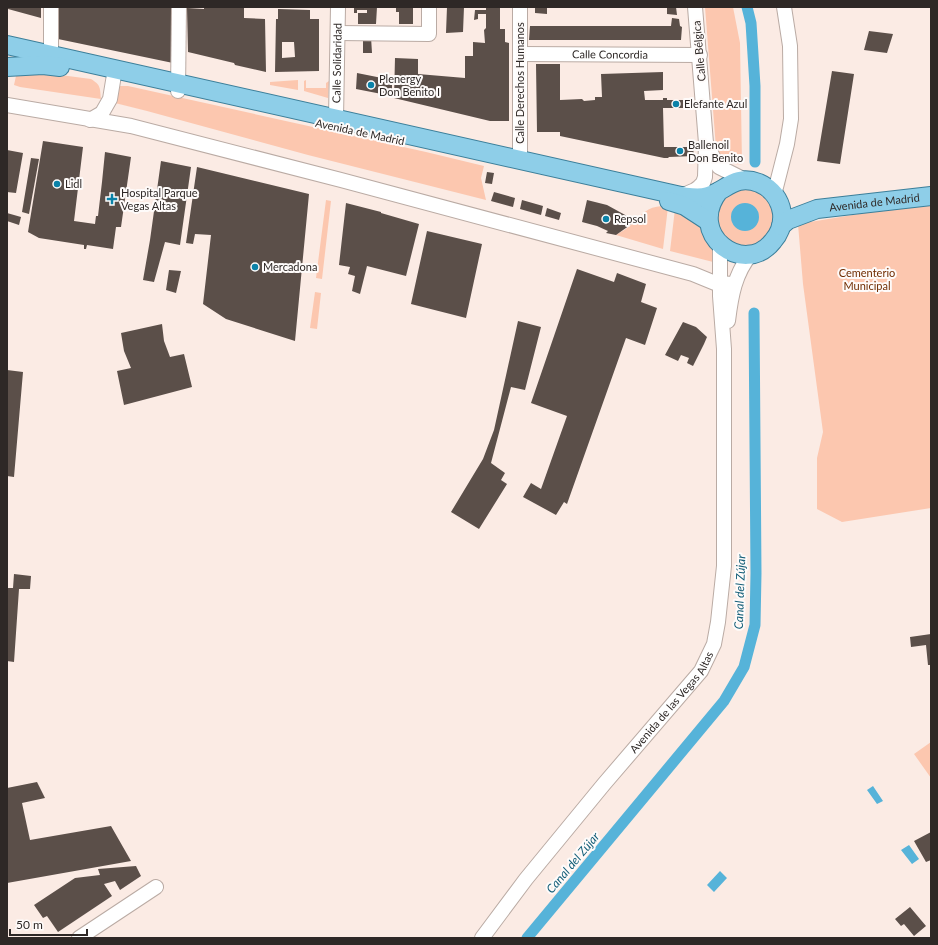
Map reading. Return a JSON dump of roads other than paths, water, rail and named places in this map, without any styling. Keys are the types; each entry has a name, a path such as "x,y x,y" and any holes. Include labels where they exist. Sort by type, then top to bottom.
{"main road":[{"name":"Avenida de Madrid","path":"7,45 51,55 114,73 675,202 685,206 708,221"},
{"name":"Avenida de Madrid","path":"7,67 43,65 114,73"},
{"name":"Avenida de Madrid","path":"178,88 336,118 681,196 695,198 706,197 719,191"},
{"path":"776,197 782,212 781,226 771,245 762,251 751,254 735,253 720,245 714,238 708,221 710,205 719,191 726,185 735,182 749,181 765,186 776,197 795,206 817,209"},
{"name":"Avenida de Madrid","path":"817,209 931,196"},
{"path":"781,226 788,220 817,209"}],"street":[{"path":"50,7 51,55"},
{"path":"178,88 179,7"},
{"name":"Calle Solidaridad","path":"336,118 338,7"},
{"path":"338,33 429,34 429,7"},
{"name":"Calle Derechos Humanos","path":"520,7 520,159"},
{"name":"Calle Bélgica","path":"681,196 695,190 702,183 705,177 706,143 695,7"},
{"path":"776,197 791,119 789,38 784,7"},
{"name":"Calle Concordia","path":"520,54 700,55"},
{"path":"90,120 102,113 110,99 114,73"},
{"path":"110,99 115,114 120,119 132,126"},
{"path":"7,105 132,126 693,274 710,274 734,284"},
{"path":"706,143 719,167 749,181 764,178 769,174 779,160 787,144"},
{"path":"720,245 720,278 724,349"},
{"path":"724,349 730,301 734,284 744,262 751,254"},
{"path":"693,274 704,285 714,301 724,349"},
{"name":"Avenida de las Vegas Altas","path":"482,938 526,879 701,671 714,644 724,566 724,349"},
{"path":"79,938 156,887"}],"water":[{"path":"745,203 755,207 759,217 755,227 745,231 735,227 731,217 735,207"},
{"path":"873,786 883,801 877,804 867,790"},
{"path":"909,845 919,859 912,864 901,850"},
{"path":"720,871 727,878 714,892 707,885"}],"waterway":[{"name":"Canal del Zújar","path":"747,7 751,23 755,86 755,162"},
{"name":"Canal del Zújar","path":"527,938 724,701 744,667 755,625 754,313"}],"place":[{"name":"Plenergy Don Benito I","path":"371,85"},
{"name":"Elefante Azul","path":"676,104"},
{"name":"Ballenoil Don Benito","path":"680,151"},
{"name":"Lidl","path":"57,184"},
{"name":"Hospital Parque Vegas Altas","path":"112,199"},
{"name":"Repsol","path":"606,219"},
{"name":"Mercadona","path":"255,267"}],"park label":[{"name":"Cementerio Municipal","path":"867,279"}]}
